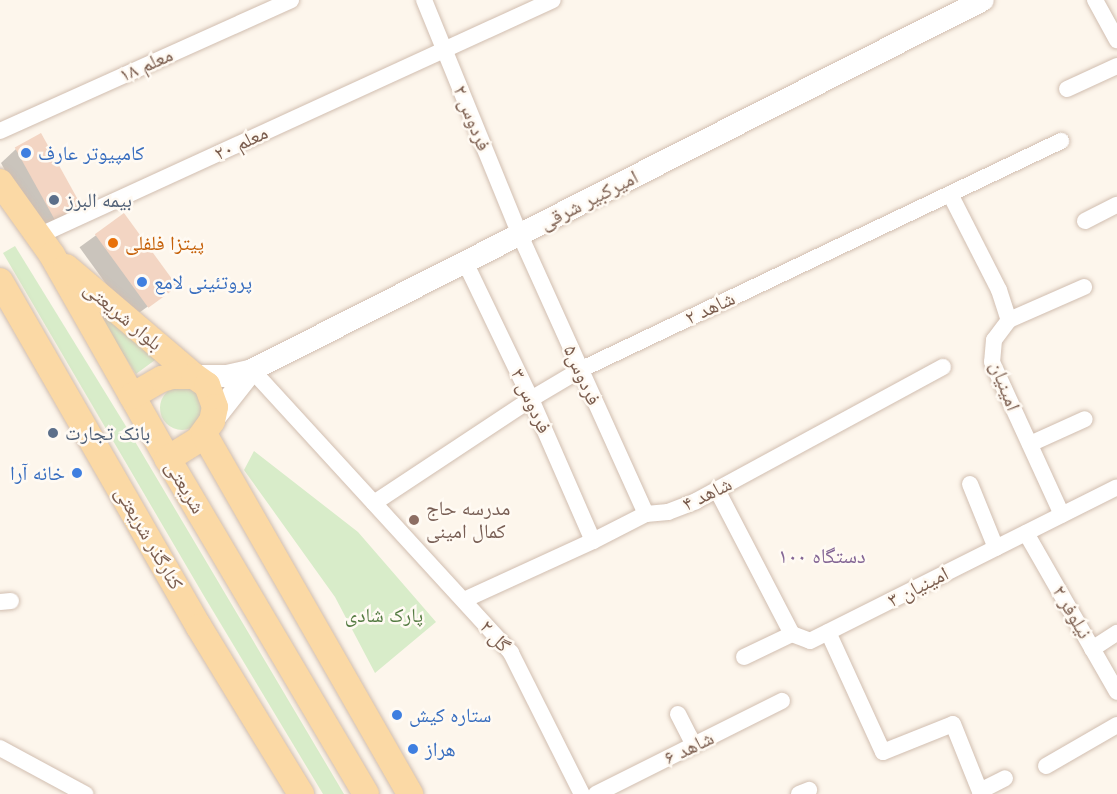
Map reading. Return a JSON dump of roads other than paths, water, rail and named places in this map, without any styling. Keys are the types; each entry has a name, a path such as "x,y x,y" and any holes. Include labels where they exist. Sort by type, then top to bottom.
{"main road":[{"name":"امیرکبیر شرقی","path":"208,427 252,370 983,0"},
{"name":"شریعتی","path":"0,182 45,245 168,459 366,794"},
{"name":"بلوار شریعتی","path":"45,245 207,385 213,399 208,427"},
{"name":"کنارگذر شریعتی","path":"0,281 200,627 301,794"},
{"path":"132,396 162,379 227,376 252,370"},
{"path":"168,459 208,427 410,794"}],"street":[{"name":"معلم ۱۸","path":"0,131 291,0"},
{"name":"فردوس ۲","path":"424,0 520,235"},
{"name":"معلم ۲۰","path":"45,245 444,50 553,0"},
{"path":"1095,0 1117,40"},
{"path":"1067,89 1117,66"},
{"name":"شاهد ۲","path":"374,502 531,399 580,370 1061,141"},
{"path":"950,194 999,290 1009,320 1084,287"},
{"path":"1085,221 1117,205"},
{"name":"فردوس۵","path":"520,235 646,514"},
{"name":"فردوس ۳","path":"465,262 531,399 594,541"},
{"name":"امینیان","path":"1009,320 994,340 992,362 1062,514"},
{"name":"شاهد ۴","path":"464,600 594,541 646,514 668,512 717,490 943,367"},
{"name":"گل ۲","path":"252,370 511,653 582,794"},
{"path":"1030,444 1085,419"},
{"path":"970,484 996,548"},
{"name":"امینیان ۳","path":"792,634 810,641 1117,487"},
{"path":"717,490 792,634 744,657"},
{"name":"نیلوفر ۲","path":"1026,533 1117,692"},
{"path":"828,632 883,752 953,724 981,793 1005,778"},
{"path":"1092,649 1117,633"},
{"name":"شاهد ۶","path":"596,794 782,701"},
{"path":"678,714 694,745"},
{"path":"1046,766 1117,725"},
{"path":"0,748 85,794"}],"place":[{"name":"کامپیوتر عارف","path":"26,153"},
{"name":"بیمه البرز","path":"54,200"},
{"name":"پیتزا فلفلی","path":"113,243"},
{"name":"پروتئینی لامع","path":"142,282"},
{"name":"بانک تجارت","path":"53,433"},
{"name":"خانه آرا","path":"77,473"},
{"name":"مدرسه حاج کمال امینی","path":"414,520"},
{"name":"ستاره کیش","path":"397,715"},
{"name":"هراز","path":"413,749"}],"district":[{"name":"۱۰۰ دستگاه","path":"822,556"}],"park label":[{"name":"پارک شادی","path":"384,615"}]}
